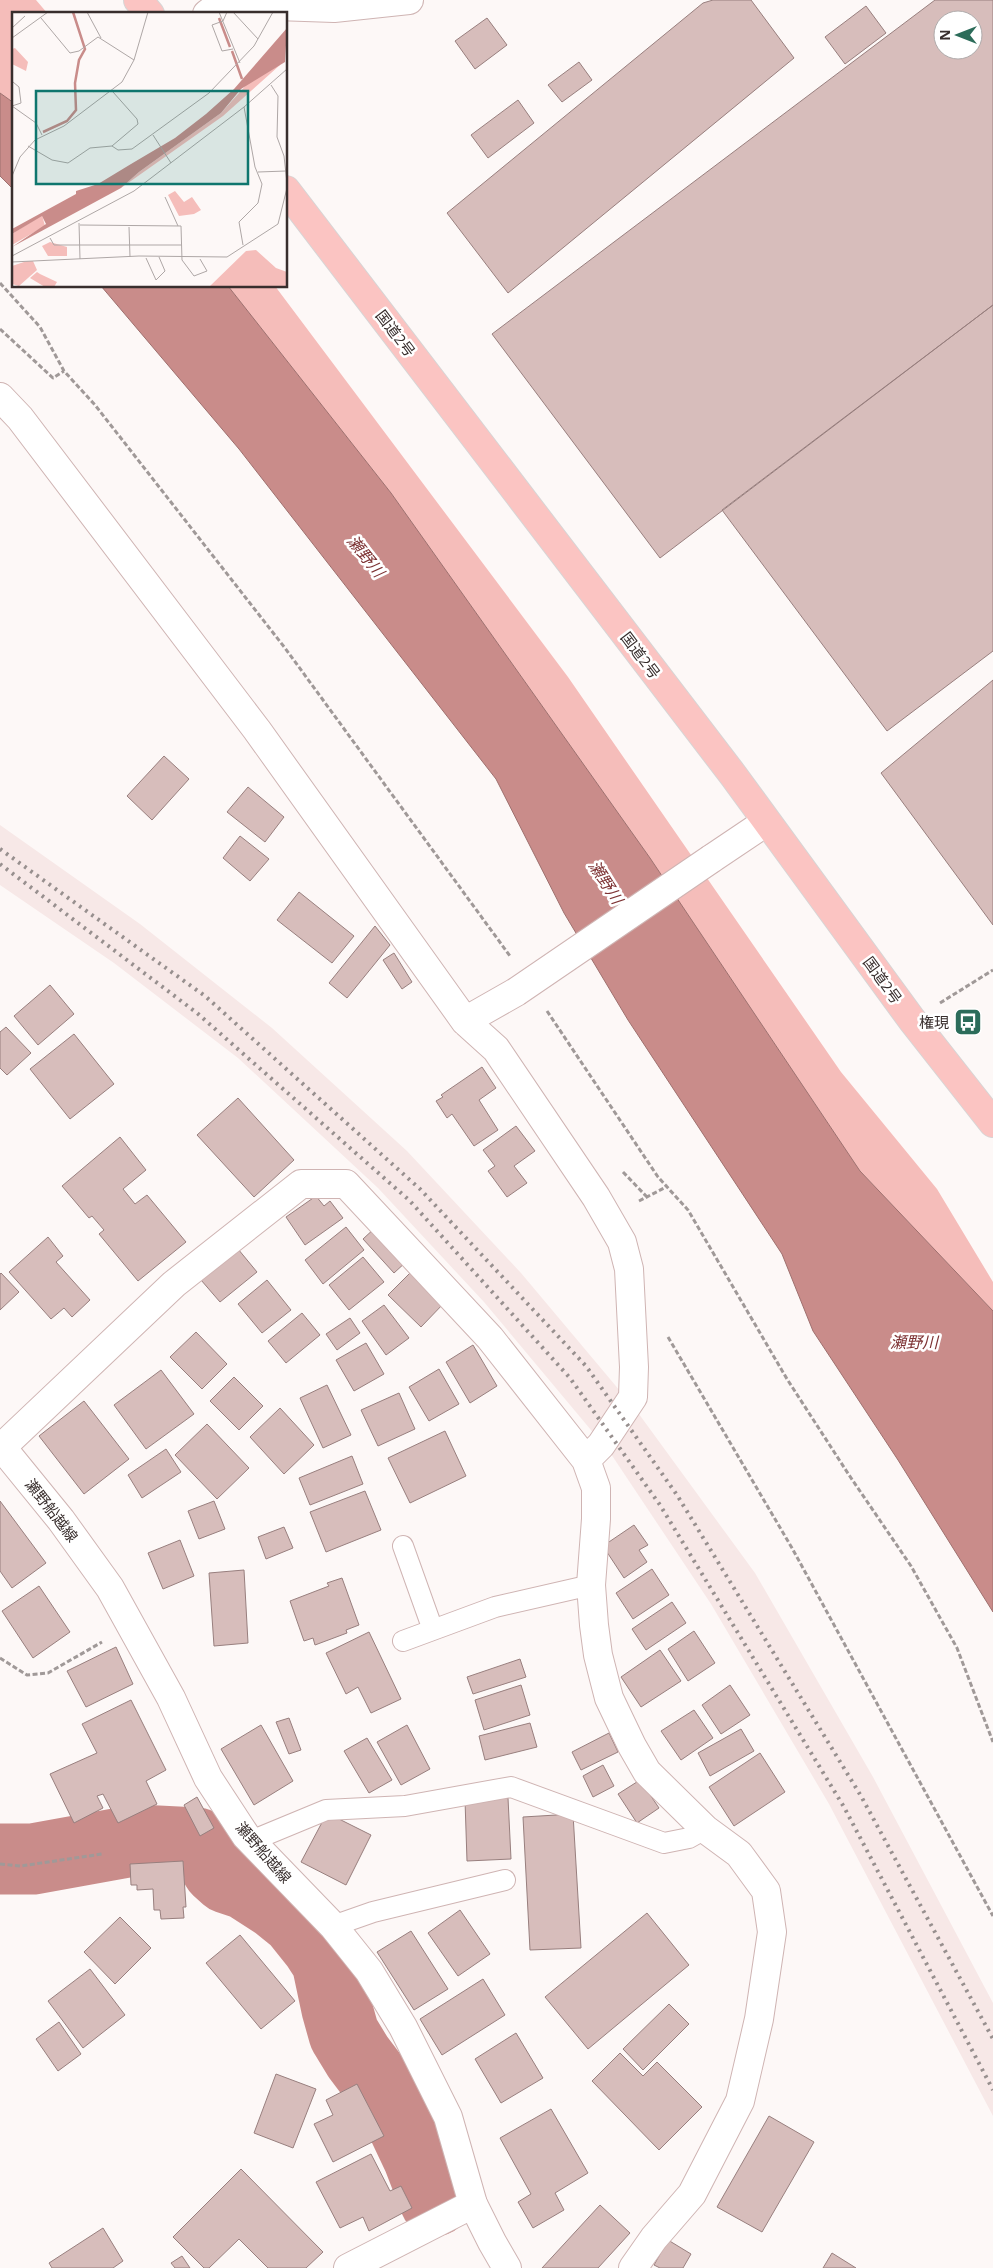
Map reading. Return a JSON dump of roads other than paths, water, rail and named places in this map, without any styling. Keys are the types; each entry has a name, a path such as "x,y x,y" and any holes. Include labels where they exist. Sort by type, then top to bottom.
{"highway":[{"path":"138,0 148,12"},
{"name":"国道2号","path":"288,193 727,767 912,1020 993,1123"}],"street":[{"path":"210,12 220,4 334,8 409,0"},
{"path":"0,397 20,418 258,730 465,1021 496,1049 596,1197 622,1242 629,1269 634,1367 633,1397 602,1445 586,1460"},
{"path":"465,1021 516,992 766,822"},
{"path":"1,1447 174,1284 301,1184 346,1184 490,1338 586,1460 596,1488 596,1519 591,1585 598,1655 609,1698 647,1772 706,1829 739,1854 766,1891 772,1932 759,2018 740,2102 692,2194 654,2238 633,2268"},
{"name":"瀬野船越線","path":"1,1447 61,1520 110,1588 170,1698 208,1778 251,1841 333,1926 369,1971 407,2035 448,2117 473,2204 507,2268"},
{"path":"348,2268 473,2204"}],"lane":[{"path":"403,1546 433,1630"},
{"path":"403,1641 495,1607 591,1585"},
{"path":"251,1841 326,1810 405,1806 511,1786 664,1843 689,1838 706,1829"},
{"path":"333,1926 373,1912 505,1880"}],"water":[{"path":"0,93 12,102 12,188 0,176"},
{"name":"瀬野川","path":"103,288 230,288 391,493 650,858 860,1171 993,1311 993,1612 898,1460 813,1331 782,1254 628,1020 564,913 496,779 239,449"}],"waterway":[{"path":"0,1859 33,1859 138,1840 197,1843 210,1856 217,1869 227,1878 245,1884 276,1904 296,1920 327,1962 344,2034 358,2057 392,2102 418,2157 435,2201"}],"railway":[{"path":"0,849 205,996 420,1189 586,1366 677,1495 861,1796 993,2039"},
{"path":"0,864 197,1013 409,1200 570,1378 660,1505 844,1807 993,2090"}],"place":[{"name":"権現","path":"968,1022"}]}
